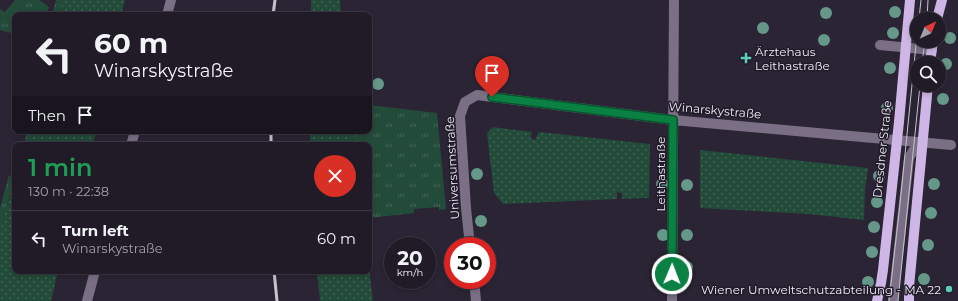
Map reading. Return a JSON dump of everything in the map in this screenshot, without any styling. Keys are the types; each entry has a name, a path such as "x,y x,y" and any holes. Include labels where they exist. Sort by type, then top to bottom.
{"main road":[{"name":"Dresdner Straße","path":"877,301 881,283 897,140 910,0"},
{"path":"939,12 942,0"},
{"path":"909,301 909,287 927,92"}],"street":[{"path":"168,12 171,0"},
{"name":"Leithastraße","path":"672,301 674,0"},
{"path":"880,45 910,47"},
{"name":"Winarskystraße","path":"477,95 673,120 951,145"},
{"name":"Universumstraße","path":"469,237 460,116 465,102 477,95"},
{"path":"897,140 906,149 909,158"},
{"path":"893,301 909,158 917,146 923,142"},
{"path":"87,301 94,274"},
{"path":"475,289 476,301"}],"green space":[{"path":"15,0 39,0 49,7 47,12 12,12 12,33 0,30 0,9 5,12"},
{"path":"56,0 63,0 60,12 53,12"},
{"path":"63,0 125,0 122,12 60,12"},
{"path":"311,0 340,0 341,12 311,12"},
{"path":"372,105 437,113 446,209 439,210 439,207 414,209 414,213 372,218 372,142 354,142 352,134 372,134"},
{"path":"493,127 532,132 530,138 535,140 539,132 650,144 649,198 622,199 622,193 617,192 617,199 503,204 494,193 487,133"},
{"path":"26,134 95,134 94,142 25,142"},
{"path":"310,134 352,134 354,142 310,142"},
{"path":"700,150 868,168 865,189 864,220 809,214 700,208"},
{"path":"12,173 12,187 0,231 0,208 9,175 11,176"},
{"path":"12,187 12,274 57,274 51,301 0,301 0,231"},
{"path":"317,274 370,274 373,301 320,301"}],"tram line":[{"path":"920,12 921,0"},
{"path":"927,12 928,0"},
{"path":"889,301 916,48"},
{"path":"923,56 924,48"},
{"path":"898,301 919,92"}],"railway":[{"path":"273,12 275,0"},
{"path":"271,134 271,142"},
{"path":"274,274 277,301"}],"place":[{"name":"Ärztehaus Leithastraße","path":"746,58"},
{"name":"Wiener Umweltschutzabteilung - MA 22","path":"949,289"}],"route":[{"path":"492,97 673,120 672,274"}]}
